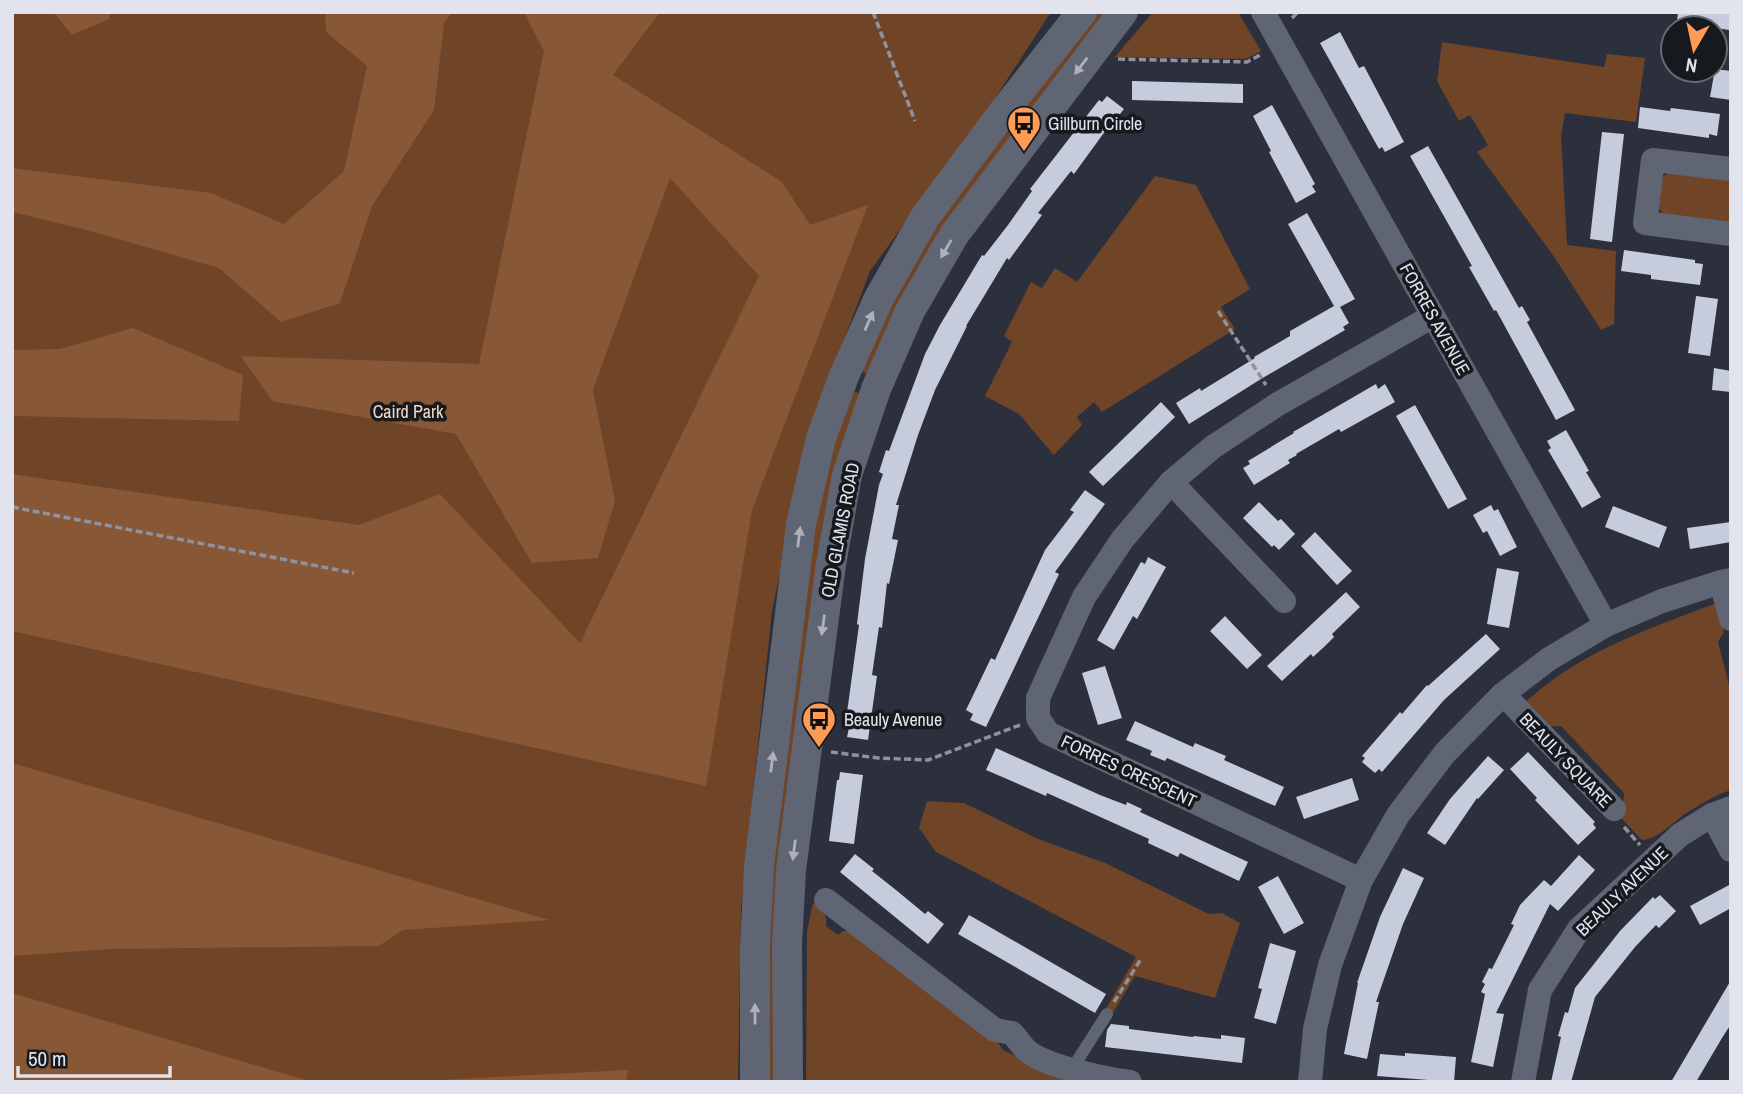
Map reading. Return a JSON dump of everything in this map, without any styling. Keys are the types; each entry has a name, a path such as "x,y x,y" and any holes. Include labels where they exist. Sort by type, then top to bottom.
{"street":[{"name":"OLD GLAMIS ROAD","path":"755,1082 755,947 759,866 801,524 821,438 844,376 879,298 925,217 1082,12"},
{"name":"OLD GLAMIS ROAD","path":"788,1082 787,945 791,870 831,565 847,475 876,389 910,312 954,235 1123,12"},
{"name":"FORRES AVENUE","path":"1263,12 1606,625"},
{"path":"1731,169 1653,160 1645,223 1731,234"},
{"path":"1038,718 1038,698 1084,597 1122,540 1171,482 1213,447 1278,404 1433,316"},
{"path":"844,376 876,389"},
{"path":"1171,482 1284,601"},
{"path":"1310,1082 1315,1029 1331,965 1361,880 1398,815 1445,753 1503,694 1549,659 1606,625 1662,601 1726,581 1731,619"},
{"name":"BEAULY SQUARE","path":"1503,694 1614,809"},
{"name":"FORRES CRESCENT","path":"1038,718 1048,733 1361,880"},
{"path":"1721,811 1731,850"},
{"name":"BEAULY AVENUE","path":"1522,1082 1540,990 1579,929 1680,835 1721,811"},
{"path":"834,914 995,1031 1012,1033 1029,1053 1053,1064 1130,1082"}],"lane":[{"path":"1072,1069 1107,1014"}],"path":[{"path":"873,12 915,121"},
{"path":"1096,46 1115,59 1247,62 1262,54 1298,12"},
{"path":"1218,311 1278,404"},
{"path":"12,508 354,573"},
{"path":"806,749 878,758 928,760 1038,718"},
{"name":"BEAULY SQUARE","path":"1614,809 1619,822 1654,859"},
{"path":"1107,1014 1141,959"}],"green space":[{"name":"Caird Park","path":"12,12 1051,12 988,109 870,271 811,427 772,611 741,907 738,1082 12,1082"},
{"path":"53,12 110,12 109,19 72,35"},
{"path":"325,12 452,12 444,23 434,110 372,206 340,303 281,322 219,268 83,229 12,212 12,168 211,193 284,224 344,171 367,66 326,32"},
{"path":"524,12 660,12 613,75 782,182 810,225 868,205 752,510 706,786 12,631 12,474 359,525 440,494 580,643 759,276 670,178 593,390 615,501 598,558 532,563 456,434 272,401 241,356 479,364 544,51"},
{"path":"1094,12 1114,12 871,374 864,373 858,368 933,223"},
{"path":"1153,12 1238,12 1261,51 1246,59 1115,57"},
{"path":"1442,42 1604,67 1607,54 1645,58 1636,122 1565,113 1561,136 1567,245 1616,251 1614,324 1601,330 1553,255 1477,152 1488,145 1470,115 1459,121 1437,81"},
{"path":"1674,172 1731,179 1731,224 1665,215 1659,209 1659,180"},
{"path":"1155,176 1196,185 1250,289 1221,307 1235,329 1102,412 1094,402 1077,417 1082,425 1054,455 1019,414 985,396 1012,342 1004,336 1031,282 1042,288 1055,268 1077,282"},
{"path":"133,328 243,375 239,421 12,416 12,350 60,349"},
{"path":"849,392 857,392 862,399 778,1082 765,1082 765,906 811,524"},
{"path":"1717,603 1724,632 1718,642 1731,693 1731,790 1696,807 1654,837 1642,840 1622,819 1624,793 1561,726 1547,727 1524,703 1585,659 1640,632"},
{"path":"12,763 549,920 403,930 379,946 110,949 12,956"},
{"path":"927,801 964,803 1038,839 1105,863 1209,914 1222,913 1240,923 1215,998 1135,976 1111,1016 1104,1012 1136,957 936,852 919,828"},
{"path":"813,903 825,915 826,926 838,935 843,931 850,931 995,1038 1003,1050 1051,1072 1086,1082 806,1082 807,931"},
{"path":"12,993 312,1082 12,1082"},
{"path":"628,1070 626,1082 402,1082"}],"building":[{"path":"1731,12 1729,30 1729,14 1678,14"},
{"path":"1340,32 1359,68 1364,66 1404,142 1385,152 1382,147 1379,149 1320,43"},
{"path":"1731,71 1731,100 1710,97 1712,84 1729,84"},
{"path":"1132,81 1243,84 1243,103 1132,100"},
{"path":"1107,96 1124,109 1074,174 1071,171 1038,213 1042,215 1009,260 1007,258 966,326 935,390 896,505 899,505 892,539 898,540 889,584 887,583 882,628 879,627 872,675 877,676 868,740 847,737 849,728 845,727 865,559 883,474 879,472 886,450 889,451 925,354 982,255 984,256 1008,225 1032,191 1030,189 1099,100 1102,102"},
{"path":"1272,105 1315,184 1312,186 1316,192 1296,203 1253,116"},
{"path":"1640,107 1720,114 1717,136 1709,134 1709,138 1638,128"},
{"path":"1602,132 1624,134 1612,242 1590,239"},
{"path":"1428,146 1519,308 1522,306 1530,320 1527,322 1575,410 1556,420 1410,156"},
{"path":"1307,213 1355,299 1340,307 1349,323 1343,327 1345,330 1189,424 1176,403 1255,358 1290,336 1290,331 1334,306 1288,224"},
{"path":"1624,250 1695,260 1695,263 1703,264 1700,285 1651,279 1651,275 1621,271"},
{"path":"1696,296 1718,299 1710,356 1688,353"},
{"path":"1714,368 1731,371 1731,392 1712,390"},
{"path":"1376,384 1378,389 1385,384 1395,402 1341,432 1339,429 1296,454 1288,460 1290,463 1254,485 1243,468 1250,464 1248,461"},
{"path":"1161,402 1175,417 1103,486 1089,472"},
{"path":"1415,405 1467,499 1448,509 1396,416"},
{"path":"1566,430 1601,497 1582,508 1548,450 1551,448 1547,441"},
{"path":"1085,490 1105,504 1055,572 1059,574 986,727 970,720 973,714 966,710 991,658 995,660 1045,550 1074,512 1070,510"},
{"path":"1259,502 1295,534 1279,550 1274,545 1272,547 1243,518"},
{"path":"1491,505 1494,511 1498,509 1517,547 1500,556 1487,531 1483,533 1473,515"},
{"path":"1613,506 1667,527 1659,548 1605,527"},
{"path":"1731,522 1731,542 1690,549 1687,528"},
{"path":"1315,532 1352,571 1337,585 1301,546"},
{"path":"1148,557 1166,567 1137,619 1133,616 1114,650 1097,640 1141,562 1145,564"},
{"path":"1497,568 1519,572 1509,628 1487,624"},
{"path":"1346,592 1360,607 1332,634 1334,637 1324,647 1313,657 1311,654 1282,681 1267,666"},
{"path":"1225,616 1262,655 1247,669 1210,631"},
{"path":"1486,634 1500,649 1444,700 1382,772 1379,769 1375,773 1362,762 1365,758 1362,756 1400,712 1402,714 1427,685"},
{"path":"1105,666 1122,718 1098,725 1082,673"},
{"path":"1135,721 1193,747 1195,743 1226,756 1224,760 1284,787 1275,806 1167,758 1165,761 1150,755 1152,751 1126,740"},
{"path":"996,748 1100,795 1126,805 1127,802 1142,809 1140,812 1248,862 1239,881 1180,853 1178,857 1148,843 1149,839 1047,793 1046,796 986,770"},
{"path":"1528,752 1595,822 1593,824 1596,828 1578,845 1510,769"},
{"path":"1488,756 1504,770 1477,798 1445,845 1427,833 1450,799"},
{"path":"840,772 863,775 854,844 829,841"},
{"path":"1352,778 1359,800 1304,819 1296,797"},
{"path":"855,854 925,914 928,911 944,924 928,944 840,872"},
{"path":"1579,855 1595,870 1558,911 1550,904 1496,1013 1504,1014 1493,1067 1471,1062 1485,994 1481,992 1485,984 1482,982 1489,968 1492,969 1514,925 1511,924 1520,905 1544,880 1551,886"},
{"path":"1403,868 1424,878 1403,924 1376,1002 1379,1002 1367,1059 1344,1054 1357,983 1380,917"},
{"path":"1278,876 1304,923 1284,934 1258,887"},
{"path":"1731,884 1731,908 1700,925 1690,906"},
{"path":"1660,895 1676,911 1659,928 1656,925 1635,947 1595,997 1571,1082 1551,1082 1561,1037 1558,1036 1575,988 1620,931 1653,897 1655,899"},
{"path":"969,915 1106,994 1095,1013 958,934"},
{"path":"1270,943 1296,951 1276,1024 1254,1018 1262,989 1258,988"},
{"path":"1731,980 1731,1024 1696,1082 1671,1082"},
{"path":"1111,1024 1129,1026 1129,1029 1193,1037 1221,1039 1221,1035 1245,1038 1242,1063 1105,1047 1107,1030"},
{"path":"1405,1053 1456,1057 1454,1082 1377,1076 1380,1054 1405,1056"}],"place":[{"name":"Gillburn Circle","path":"1024,153"},
{"name":"Beauly Avenue","path":"819,749"}]}
